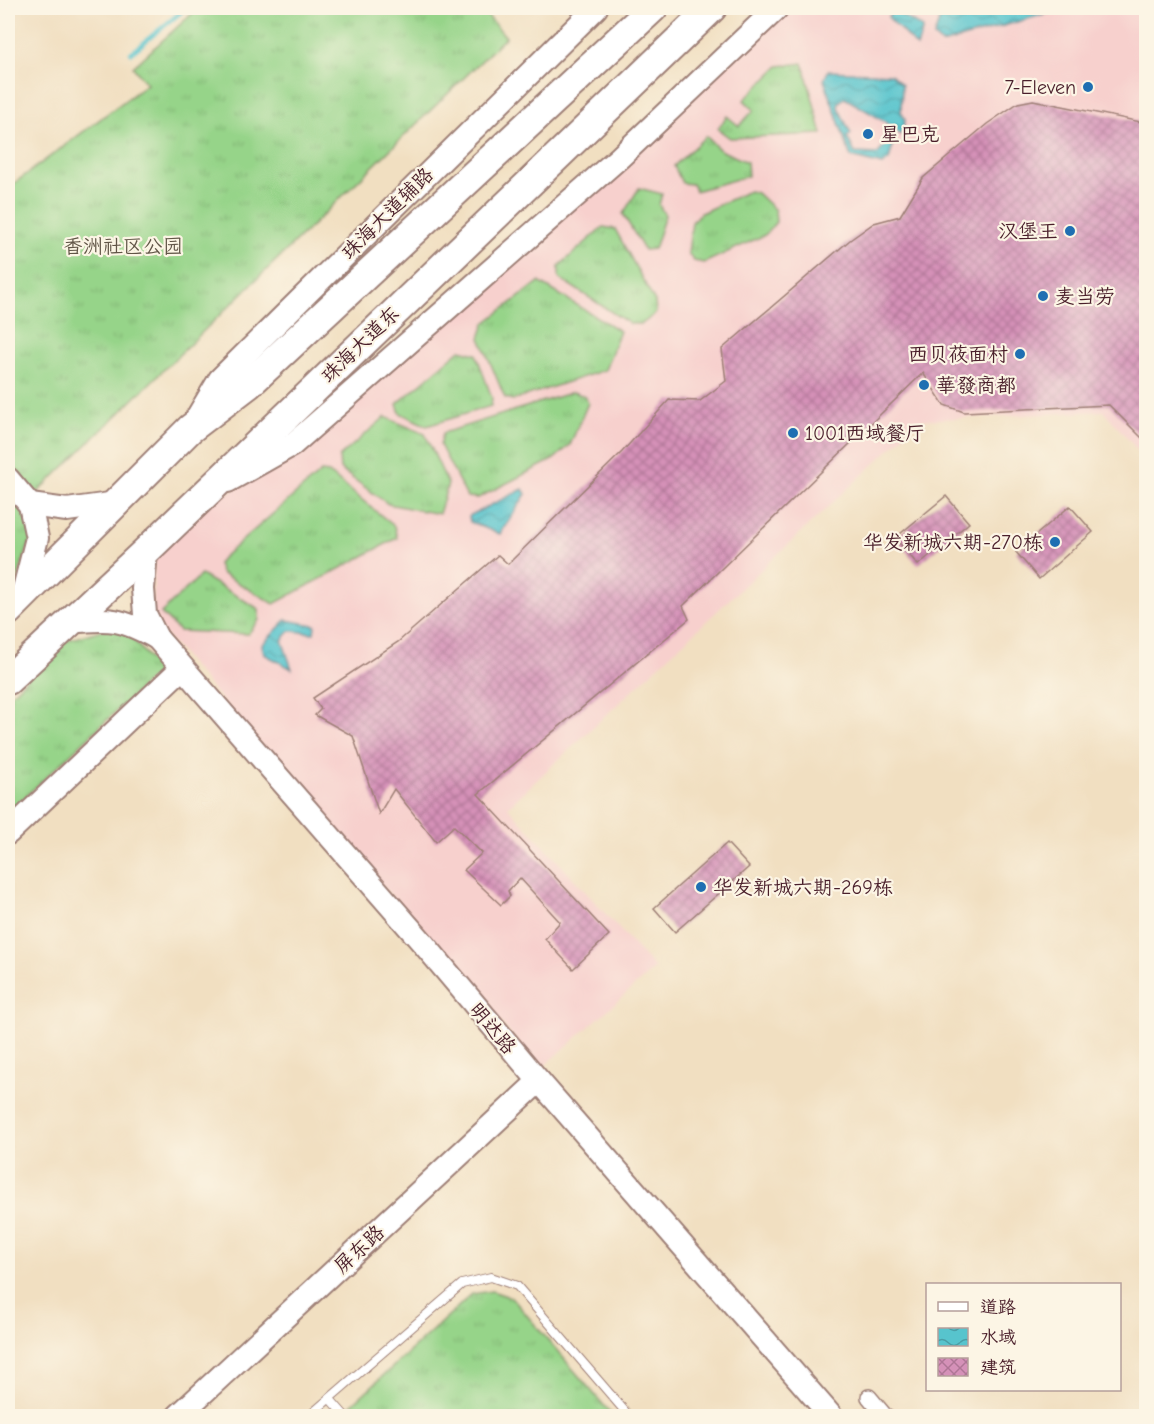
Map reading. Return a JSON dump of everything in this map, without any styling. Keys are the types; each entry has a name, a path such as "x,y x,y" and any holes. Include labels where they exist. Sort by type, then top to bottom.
{"highway":[{"path":"15,604 190,429 249,384 653,8"},
{"name":"珠海大道东","path":"8,680 146,551 712,8"}],"street":[{"name":"珠海大道辅路","path":"190,429 220,379 596,8"},
{"path":"204,495 292,445 620,157 777,8"},
{"path":"8,479 30,505 37,538 15,604"},
{"path":"30,505 67,510 117,503"},
{"name":"明达路","path":"146,551 142,589 145,614 157,638 831,1416"},
{"name":"明达路","path":"70,622 104,618 130,623 157,638"},
{"path":"8,833 182,668"},
{"name":"屏东路","path":"178,1416 539,1081"},
{"path":"869,1397 885,1416"}],"lane":[{"path":"309,1416 462,1284 491,1277 517,1286 629,1416"},
{"path":"330,1399 345,1416"}],"shaded area":[{"path":"787,8 1146,8 1146,460 1104,411 921,420 508,807 655,968 541,1069 162,631 153,612 154,553 211,503 298,450"}],"green space":[{"name":"香洲社区公园","path":"204,8 424,8 429,13 486,14 506,37 35,495 8,463 8,188 147,84 133,67 195,11"},
{"path":"803,63 822,134 730,138 718,129 727,116 739,126 754,110 744,100 779,66"},
{"path":"706,136 720,150 747,162 748,176 695,191 692,184 682,183 674,166"},
{"path":"639,188 662,194 659,205 665,215 654,249 644,250 623,214"},
{"path":"749,191 757,193 775,210 776,222 765,235 704,263 694,261 688,253 692,222 701,213"},
{"path":"603,227 615,229 655,302 656,313 642,324 630,324 559,278 559,266"},
{"path":"539,282 620,331 605,370 513,400 505,398 480,338 485,323"},
{"path":"460,350 476,354 492,398 491,406 427,426 400,413 397,404"},
{"path":"573,392 585,396 588,403 570,445 554,459 478,498 467,497 440,445 443,433"},
{"path":"385,417 425,434 448,484 439,514 388,504 340,469 339,457"},
{"path":"321,472 329,473 394,526 397,538 274,604 221,573 218,564 222,558"},
{"path":"8,494 21,509 32,537 8,605"},
{"path":"201,575 259,609 259,620 248,634 179,631 161,613"},
{"path":"108,628 129,634 159,671 8,813 8,697 65,641"},
{"path":"492,1291 512,1298 613,1416 353,1416 347,1409 472,1294"}],"water":[{"path":"943,8 1065,8 942,44 934,37"},
{"path":"893,10 923,28 917,47 888,17"},
{"path":"828,71 891,74 902,85 901,111 905,120 901,135 884,121 845,98 839,102 838,107 851,134 847,137 855,153 878,154 888,141 893,144 889,160 882,165 851,157 824,80"},
{"path":"523,489 526,494 500,534 470,522 469,516"},
{"path":"286,620 315,625 314,633 290,631 282,640 292,669 264,654 262,645"}],"building":[{"path":"1033,100 1146,123 1146,442 1109,405 964,412 944,405 923,373 683,606 689,619 478,794 609,935 573,969 545,939 560,922 520,878 508,891 510,896 501,905 464,870 482,853 454,826 436,842 394,789 379,814 353,736 315,715 321,709 313,698 398,642 498,555 508,564 622,452 669,400 700,401 726,381 722,349 850,240 874,223 900,216 923,178 987,124 1018,103"},
{"path":"946,496 969,523 918,565 895,538"},
{"name":"华发新城六期-270栋","path":"1070,506 1093,532 1039,579 1016,552"},
{"name":"华发新城六期-269栋","path":"727,843 749,867 675,932 654,908"}],"waterway":[{"path":"131,53 186,8"}],"place":[{"name":"7-Eleven","path":"1088,87"},
{"name":"星巴克","path":"868,134"},
{"name":"汉堡王","path":"1070,231"},
{"name":"麦当劳","path":"1043,296"},
{"name":"西贝莜面村","path":"1020,354"},
{"name":"華發商都","path":"924,385"},
{"name":"1001西域餐厅","path":"793,433"},
{"name":"华发新城六期-270栋","path":"1055,542"},
{"name":"华发新城六期-269栋","path":"701,887"}]}
